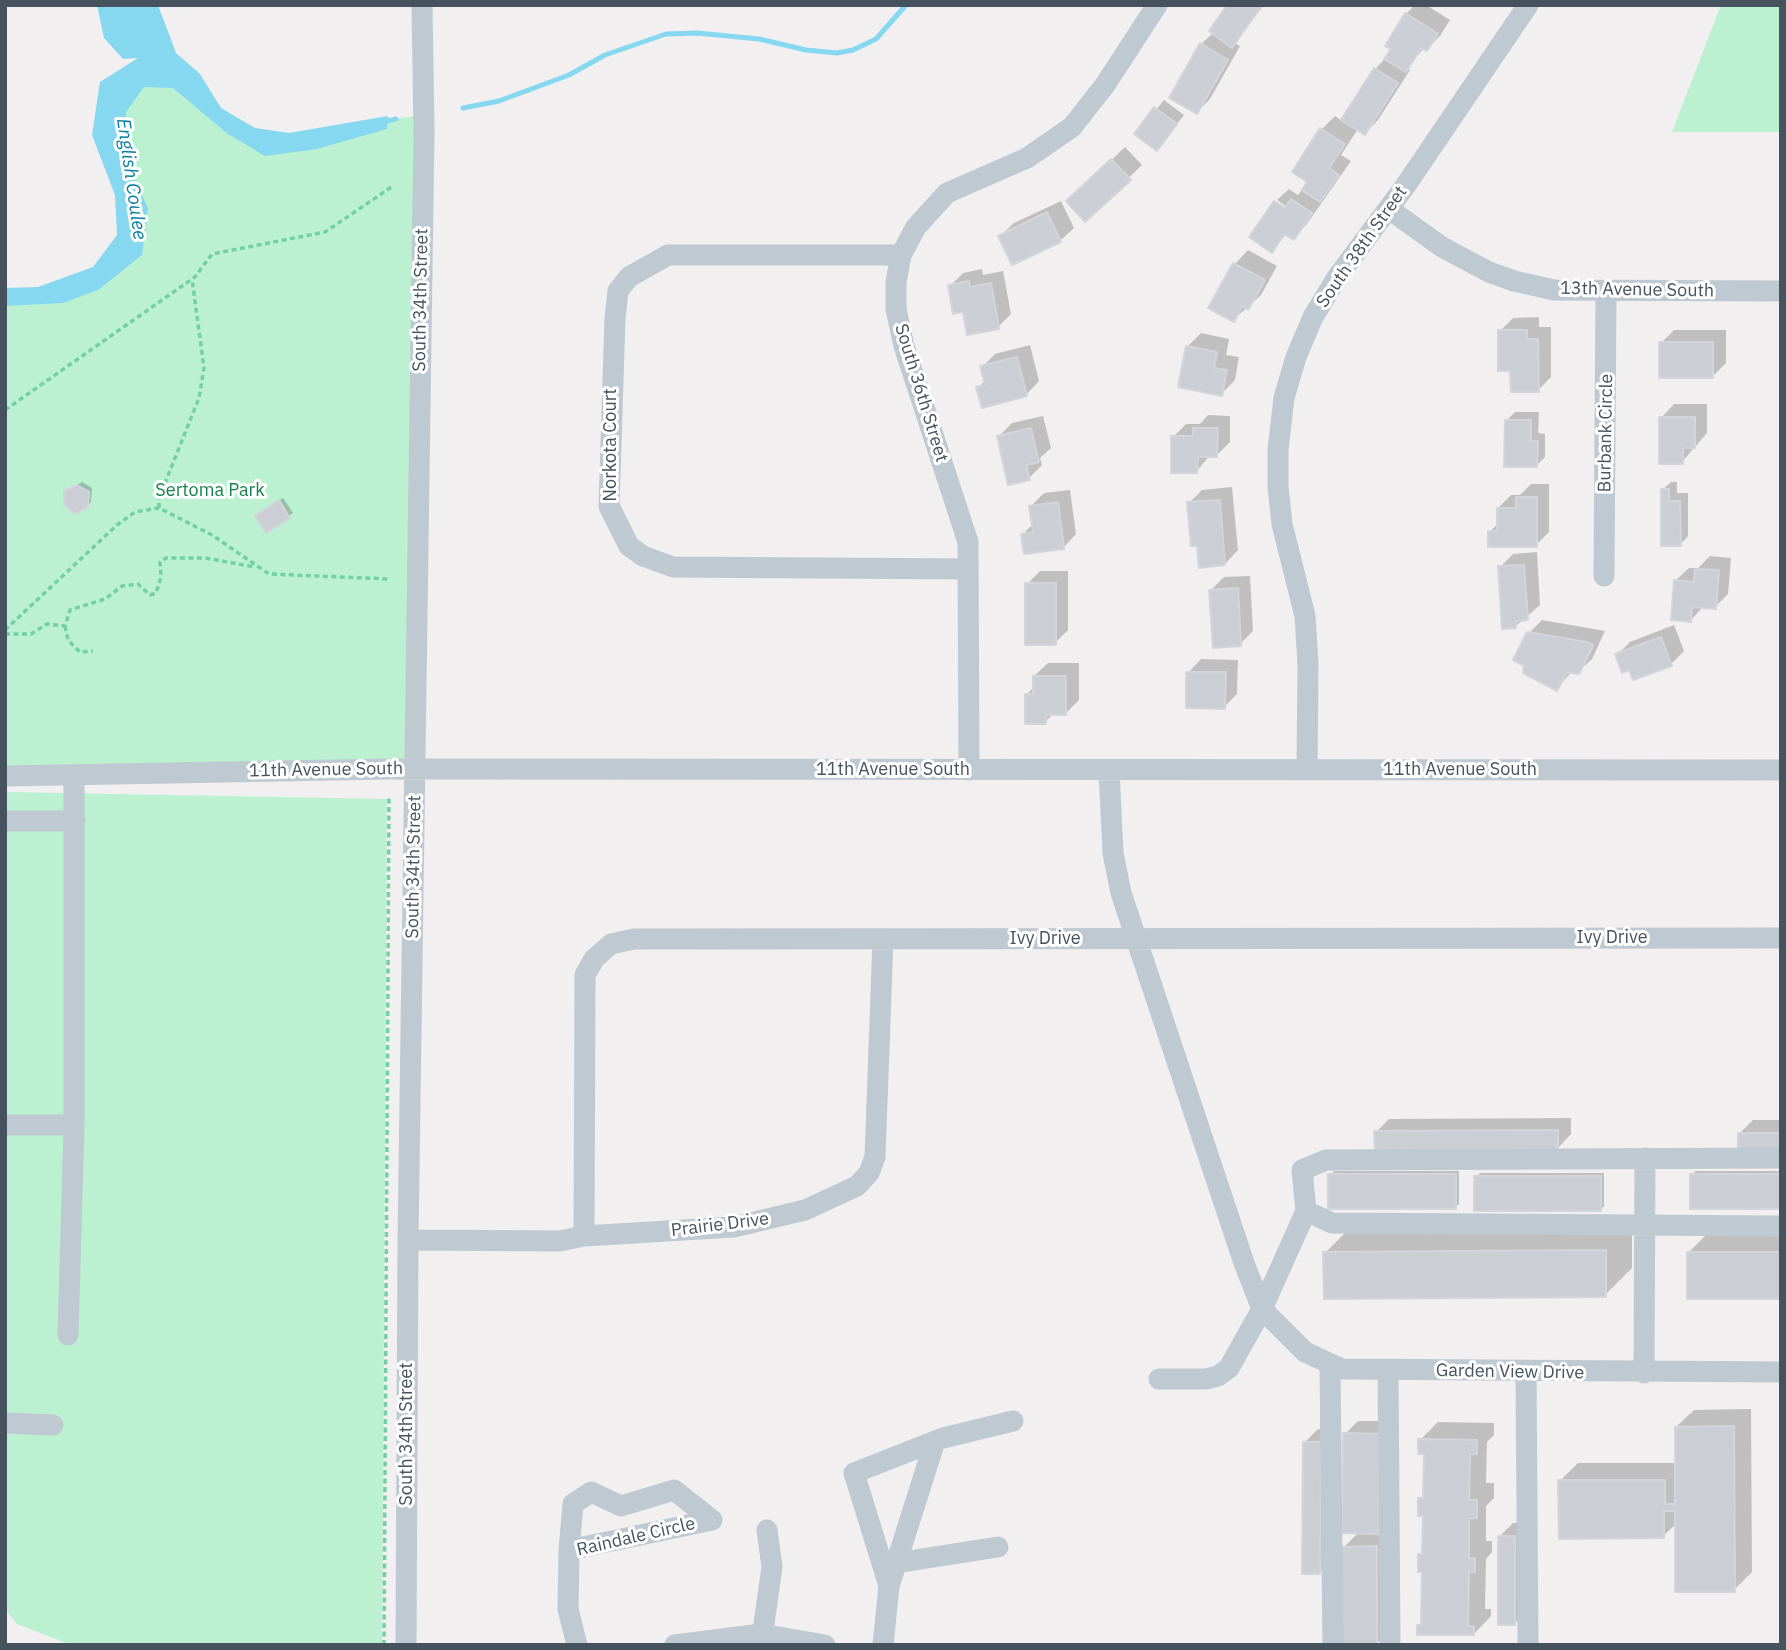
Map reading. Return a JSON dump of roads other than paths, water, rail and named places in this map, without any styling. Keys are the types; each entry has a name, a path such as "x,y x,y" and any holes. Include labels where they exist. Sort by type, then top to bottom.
{"street":[{"name":"South 34th Street","path":"406,1645 408,1240 424,131 422,5"},
{"name":"South 36th Street","path":"970,770 968,542 904,346 895,309 895,282 901,255 916,227 947,193 1027,158 1072,127 1105,85 1157,5"},
{"name":"South 38th Street","path":"1307,769 1308,664 1305,616 1282,524 1278,487 1278,450 1284,398 1313,317 1528,5"},
{"name":"13th Avenue South","path":"1389,209 1442,247 1489,272 1554,290 1781,291"},
{"name":"Norkota Court","path":"901,255 667,254 643,266 629,277 618,291 615,318 609,506 618,530 629,546 643,556 673,567 968,569"},
{"name":"Burbank Circle","path":"1604,576 1606,291"},
{"name":"11th Avenue South","path":"5,776 416,769 1781,770"},
{"path":"1109,770 1113,853 1121,893 1262,1309"},
{"path":"68,1335 74,1125 75,775"},
{"path":"5,821 75,821"},
{"name":"Ivy Drive","path":"584,1236 585,975 594,959 611,944 635,939 1781,938"},
{"name":"Prairie Drive","path":"408,1240 560,1241 584,1236 734,1227 805,1210 857,1186 869,1173 875,1157 883,939"},
{"path":"5,1125 74,1125"},
{"path":"1644,1373 1645,1158"},
{"path":"1159,1379 1218,1376 1229,1368 1262,1309 1306,1211 1302,1170 1326,1160 1781,1158"},
{"path":"1306,1211 1332,1223 1781,1226"},
{"name":"Garden View Drive","path":"1262,1309 1305,1352 1342,1369 1526,1373 1781,1372"},
{"path":"1330,1364 1333,1645"},
{"path":"1388,1370 1390,1645"},
{"path":"1526,1373 1528,1645"},
{"path":"889,1586 854,1473 935,1441 1013,1421"},
{"path":"5,1423 53,1425"},
{"path":"883,1645 889,1586 935,1441"},
{"name":"Raindale Circle","path":"569,1550 712,1520 674,1490 621,1506 591,1492 573,1504 569,1550 568,1609 577,1645"},
{"path":"761,1639 772,1567 767,1530"},
{"path":"896,1563 998,1546"},
{"path":"675,1645 761,1639 825,1645"}],"water":[{"path":"97,5 158,5 176,53 200,74 221,108 255,128 289,133 388,116 387,129 317,149 265,156 228,134 173,88 144,87 126,112 127,162 148,208 142,255 98,290 63,303 5,306 5,288 38,287 93,267 117,235 115,195 92,135 100,82 138,58 123,59 104,38"}],"waterway":[{"name":"English Coulee","path":"463,108 499,101 569,75 605,55 666,34 697,33 759,39 806,50 837,53 853,50 876,39 906,5"},
{"name":"English Coulee","path":"383,122 396,119"}],"park label":[{"name":"Sertoma Park","path":"210,491"}]}
